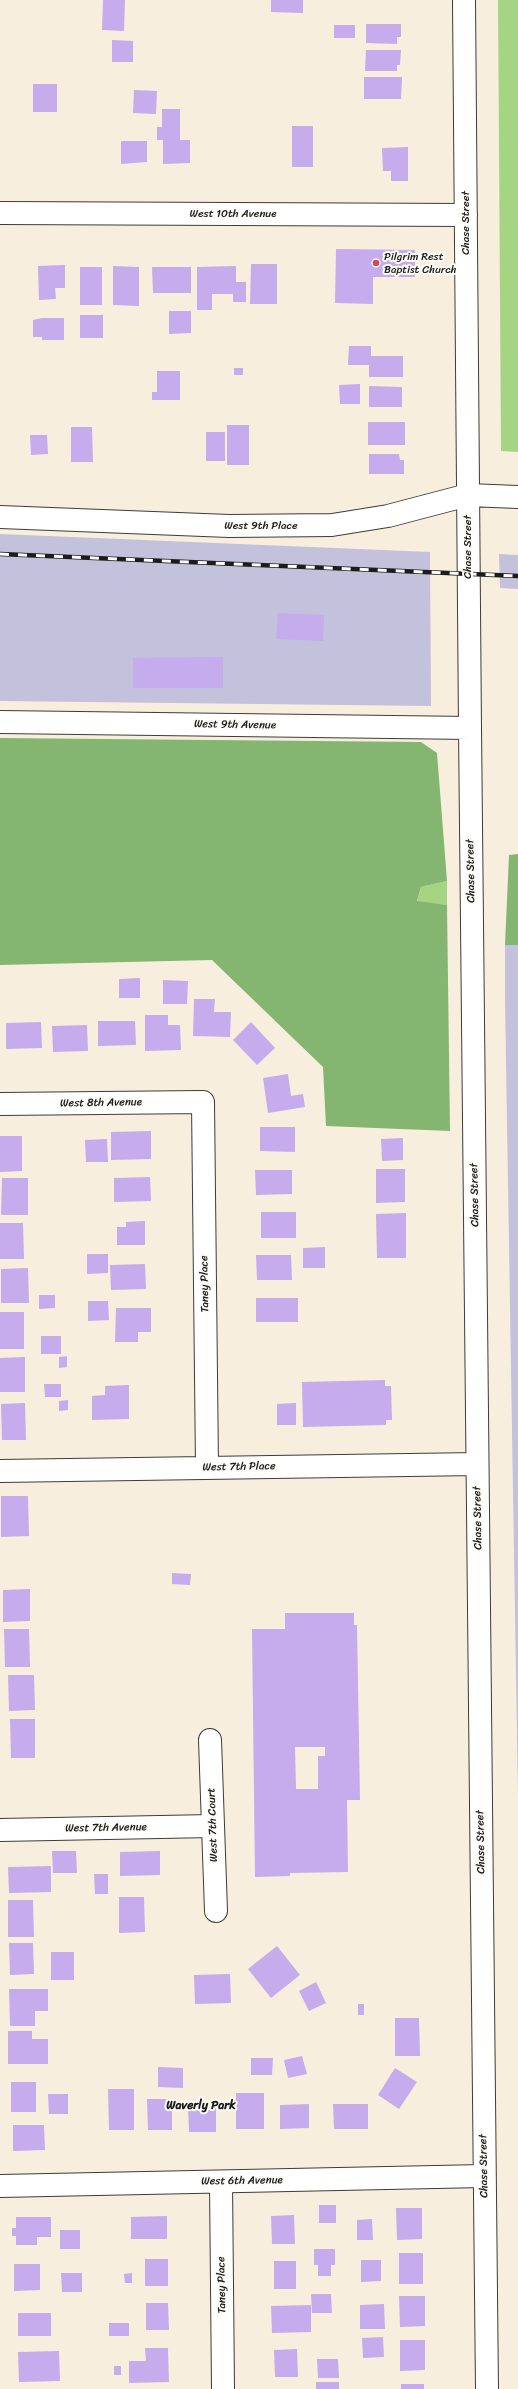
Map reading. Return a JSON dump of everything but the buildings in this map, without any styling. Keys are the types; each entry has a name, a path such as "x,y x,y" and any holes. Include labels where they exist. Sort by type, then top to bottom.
{"street":[{"name":"Chase Street","path":"464,0 487,2389"},
{"name":"West 10th Avenue","path":"0,214 466,216"},
{"name":"West 9th Place","path":"0,517 229,526 332,525 388,516 468,495 518,497"},
{"name":"West 9th Avenue","path":"0,722 470,728"},
{"name":"West 8th Avenue","path":"0,1104 203,1102"},
{"name":"Taney Place","path":"203,1102 207,1467"},
{"name":"West 7th Place","path":"0,1471 477,1464"},
{"name":"West 7th Court","path":"210,1740 216,1911"},
{"name":"West 7th Avenue","path":"0,1830 213,1826"},
{"name":"West 6th Avenue","path":"0,2186 484,2176"},
{"name":"Taney Place","path":"221,2182 223,2389"}],"shaded area":[{"path":"0,534 430,552 431,706 0,701"},
{"path":"499,554 518,555 518,589 500,588"},
{"path":"505,945 518,945 518,1798 505,999"}],"green space":[{"path":"498,0 518,0 518,452 501,451"},
{"path":"0,738 421,742 437,753 447,881 421,887 417,901 447,905 450,1131 326,1126 323,1067 212,960 0,965"},
{"path":"518,854 518,945 505,945 509,855"},
{"path":"447,881 447,905 417,902 421,887"}],"railway":[{"path":"0,554 518,576"}],"place":[{"name":"Pilgrim Rest Baptist Church","path":"376,263"}],"district":[{"name":"Waverly Park","path":"201,2106"}]}
